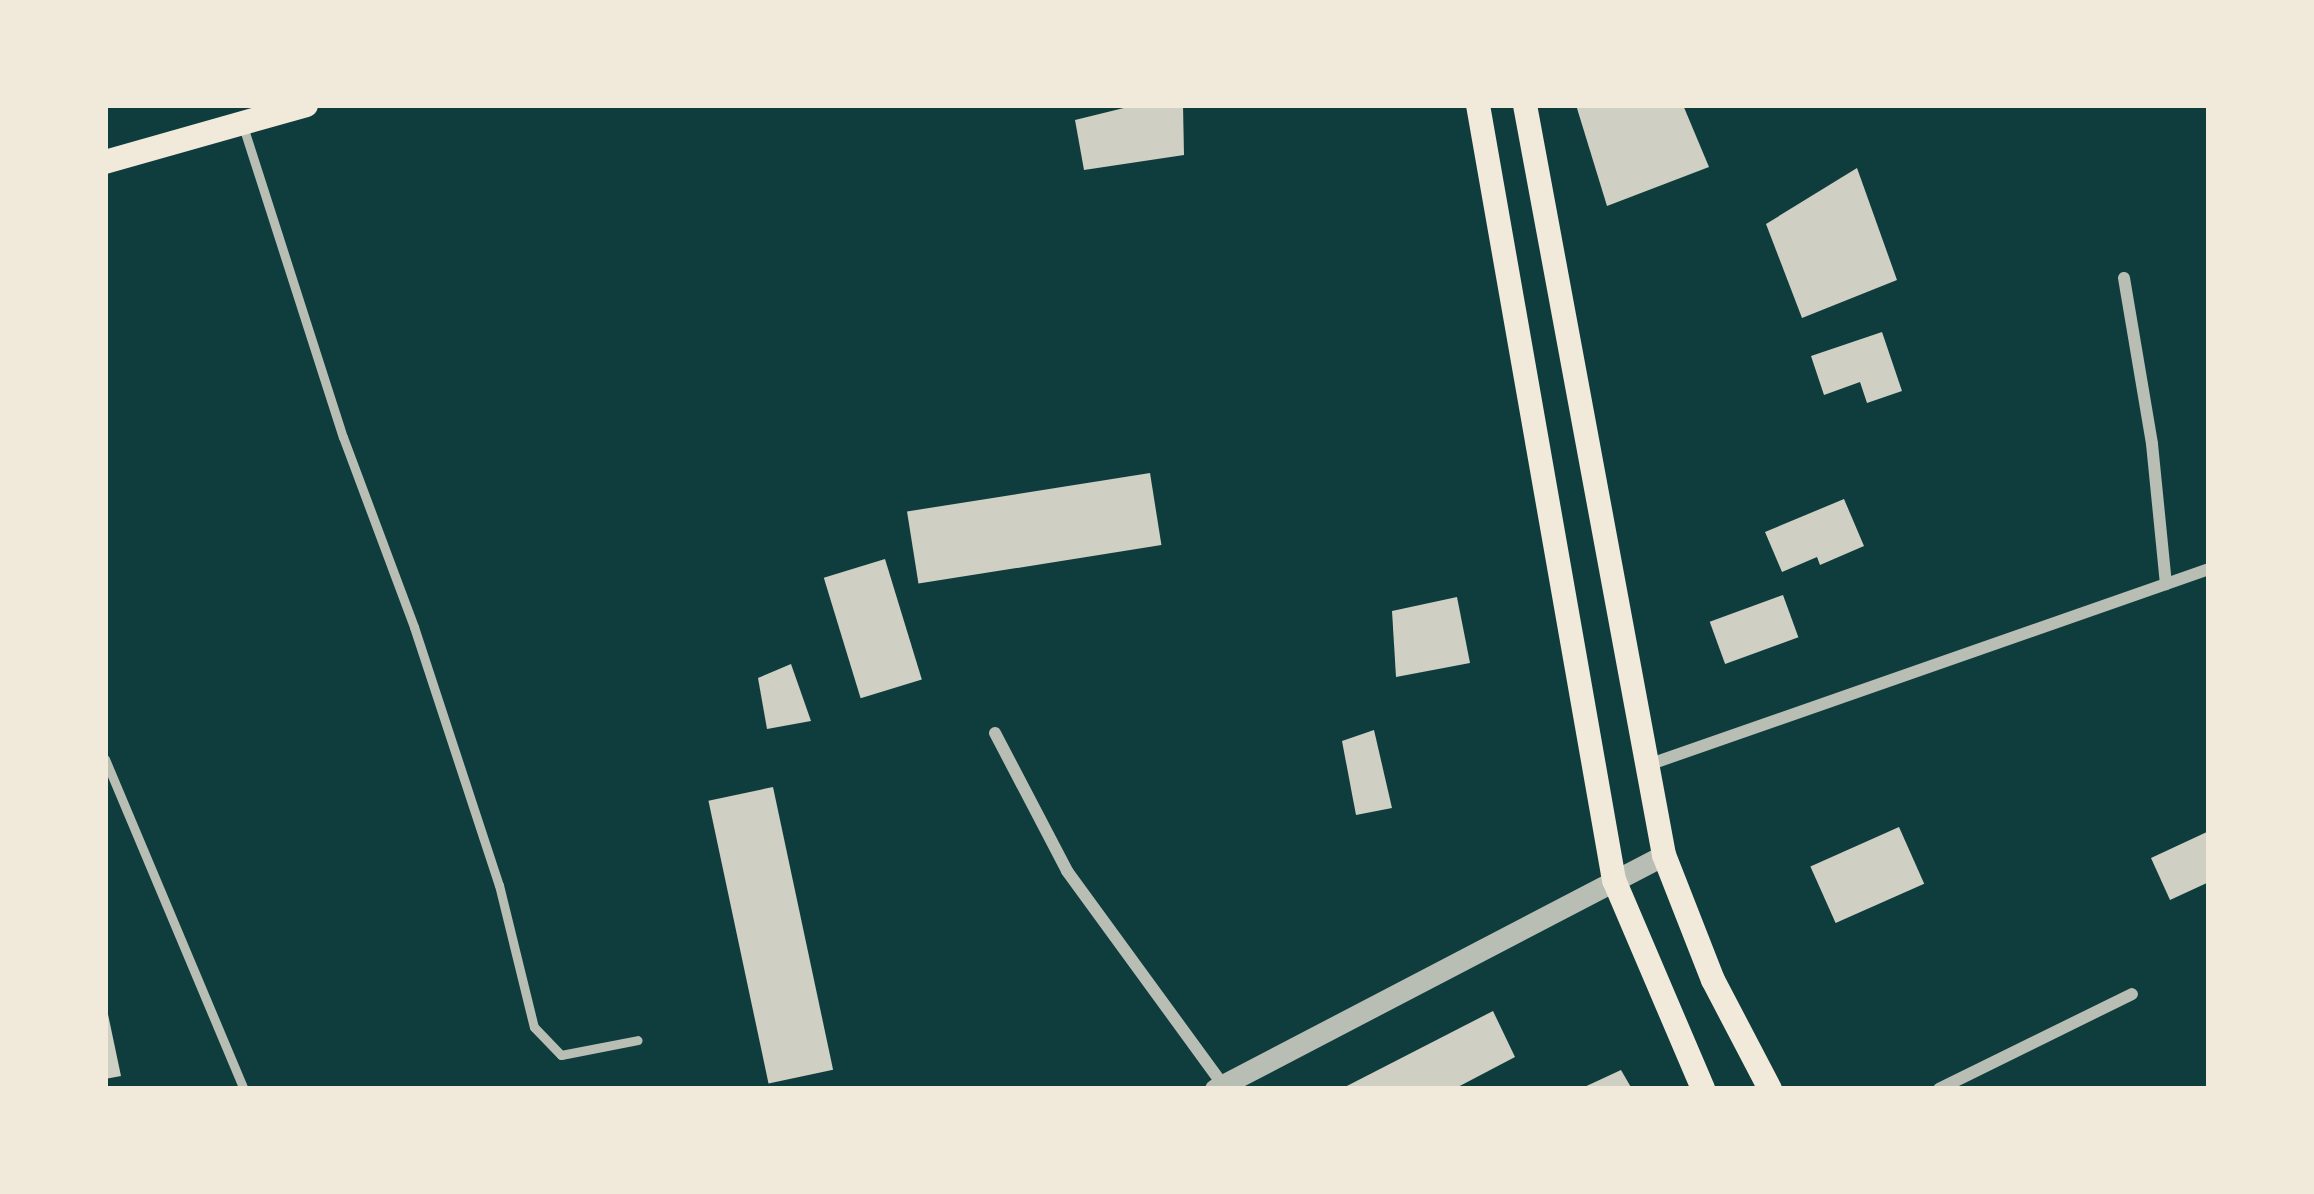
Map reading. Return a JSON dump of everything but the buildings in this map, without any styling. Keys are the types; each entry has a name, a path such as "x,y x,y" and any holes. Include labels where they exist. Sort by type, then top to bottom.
{"main road":[{"path":"105,162 306,105"},
{"path":"1478,105 1614,880 1703,1089"},
{"path":"1525,105 1664,855 1713,980 1770,1089"}],"street":[{"path":"2124,278 2152,444 2166,584"},
{"path":"1644,766 2209,569"},
{"path":"995,733 1067,871 1219,1087 1664,855"},
{"path":"1939,1089 2132,994"}],"lane":[{"path":"242,123 344,437 414,627 492,864 535,1027 561,1055 638,1040"},
{"path":"105,759 244,1089"}]}
